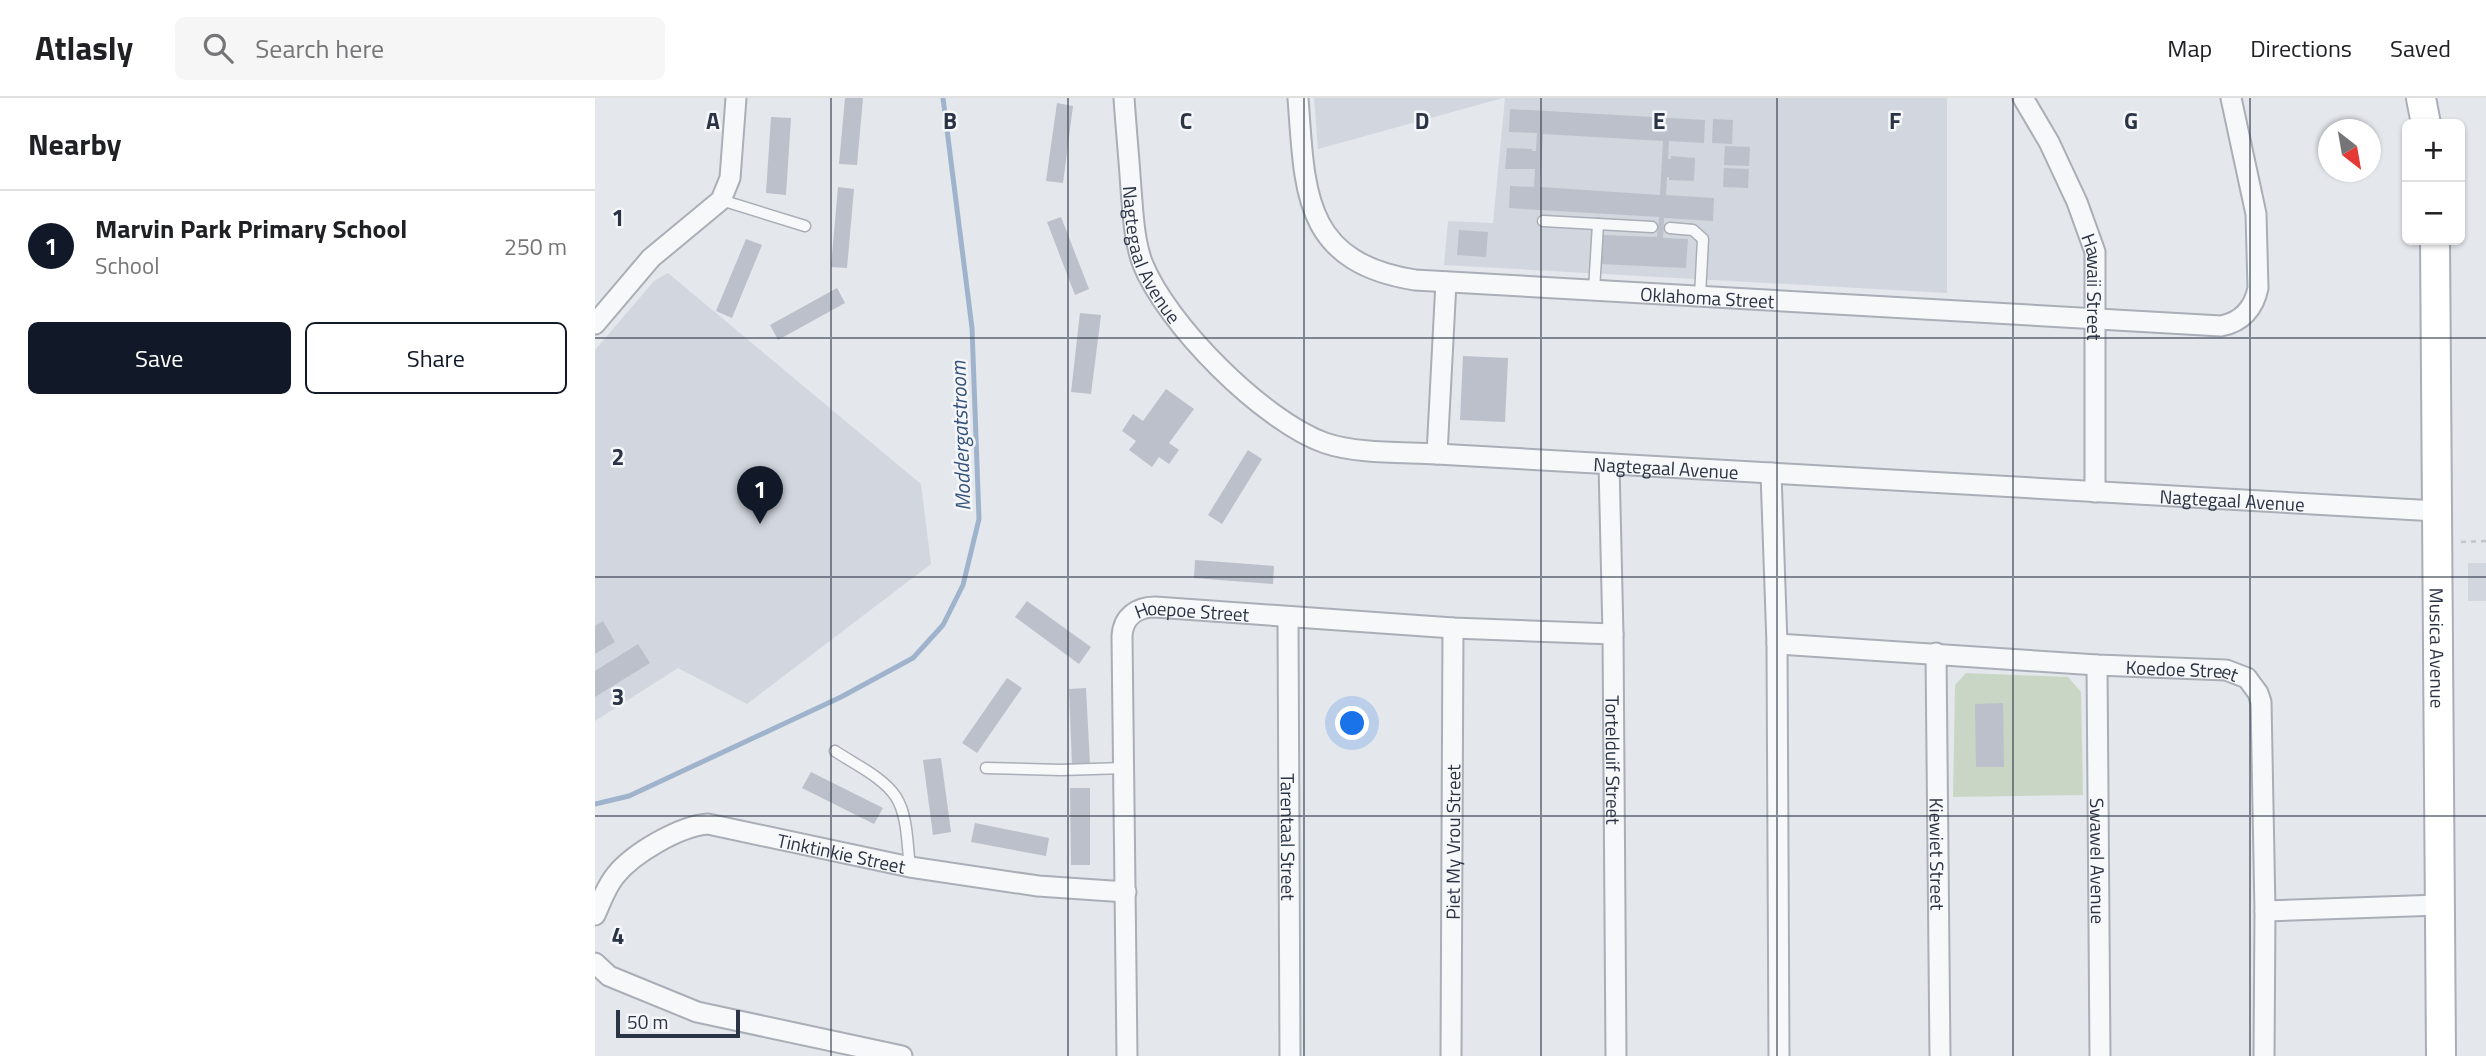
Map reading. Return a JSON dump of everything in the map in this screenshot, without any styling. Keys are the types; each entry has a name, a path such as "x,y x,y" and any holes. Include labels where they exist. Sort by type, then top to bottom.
{"street":[{"path":"595,324 651,258 721,200 730,178 736,98"},
{"name":"Nagtegaal Avenue","path":"1124,98 1138,247 1155,287 1196,343 1256,399 1280,418 1317,439 1348,447 1437,454 2436,512"},
{"name":"Oklahoma Street","path":"1298,98 1306,189 1314,212 1331,239 1356,261 1380,273 1415,280 1446,282 2221,326 2240,319 2256,300 2259,272 2254,204 2231,98"},
{"name":"Hawaii Street","path":"2023,98 2049,142 2092,239 2096,264 2097,317 2095,492"},
{"path":"2421,98 2425,119"},
{"name":"Musica Avenue","path":"2434,245 2441,1056"},
{"path":"1437,454 1446,282"},
{"name":"Tortelduif Street","path":"1609,464 1616,1056"},
{"path":"1770,473 1777,643 1779,1056"},
{"name":"Hoepoe Street","path":"1127,1056 1122,627 1131,615 1138,609 1155,607 1453,628 1613,634"},
{"name":"Tarentaal Street","path":"1288,618 1290,1056"},
{"name":"Piet My Vrou Street","path":"1451,1056 1453,628"},
{"name":"Koedoe Street","path":"1777,643 2097,665 2226,670 2238,673 2253,685 2261,702 2265,911 2264,1056"},
{"name":"Kiewiet Street","path":"1936,653 1940,1056"},
{"name":"Swawel Avenue","path":"2097,665 2100,1056"},
{"name":"Tinktinkie Street","path":"595,915 613,878 628,862 677,832 695,825 708,824 910,867 1045,887 1126,892"},
{"path":"2265,911 2439,905"},
{"path":"595,962 610,976 697,1012 902,1056"}],"lane":[{"path":"721,200 805,226"},
{"path":"1543,221 1652,227"},
{"path":"1594,290 1598,224"},
{"path":"1670,228 1693,230 1703,239 1700,296"},
{"path":"835,751 886,786 895,796 902,815 910,867"},
{"path":"986,768 1124,768"}],"shaded area":[{"path":"1314,98 1503,98 1318,149"},
{"path":"1505,98 1947,98 1947,293 1444,265 1448,221 1493,223"},
{"path":"668,273 921,484 931,564 747,704 678,668 595,721 595,350 654,281"},
{"path":"2468,563 2486,563 2486,601 2468,601"}],"green space":[{"path":"1966,673 2068,677 2081,692 2083,795 1953,797 1955,685"}],"building":[{"path":"845,98 863,98 857,165 839,164"},
{"path":"1057,103 1073,106 1063,183 1046,181"},
{"path":"1510,109 1705,120 1704,143 1669,141 1668,159 1671,159 1671,156 1695,158 1694,181 1669,180 1667,177 1666,195 1714,198 1713,221 1664,218 1663,238 1688,239 1686,268 1601,264 1603,235 1657,237 1659,217 1509,208 1510,186 1534,187 1535,169 1505,169 1507,148 1536,151 1537,133 1509,132","holes":["1543,134 1663,141 1660,195 1540,187"]},
{"path":"771,117 791,118 786,195 766,193"},
{"path":"1713,119 1733,120 1732,144 1712,143"},
{"path":"1725,146 1750,147 1749,166 1724,165"},
{"path":"1724,168 1749,169 1748,188 1723,187"},
{"path":"838,187 854,189 847,268 831,267"},
{"path":"1061,217 1089,289 1075,295 1047,222"},
{"path":"1459,230 1488,232 1486,257 1457,255"},
{"path":"746,239 762,245 732,318 716,311"},
{"path":"837,288 845,303 778,340 770,325"},
{"path":"1080,313 1101,315 1091,394 1071,392"},
{"path":"1463,356 1508,358 1505,422 1460,420"},
{"path":"1166,389 1194,409 1169,443 1179,450 1169,464 1159,457 1152,467 1129,450 1136,441 1122,431 1133,414 1143,421"},
{"path":"1248,450 1262,459 1222,524 1208,515"},
{"path":"1195,560 1274,566 1273,584 1194,578"},
{"path":"1027,601 1091,647 1079,664 1015,617"},
{"path":"603,621 615,642 595,654 595,626"},
{"path":"638,644 650,663 595,697 595,671"},
{"path":"1007,678 1022,688 977,753 962,743"},
{"path":"1086,688 1090,764 1072,765 1069,689"},
{"path":"2003,703 2004,767 1976,767 1975,704"},
{"path":"941,758 951,832 933,835 923,760"},
{"path":"811,772 883,808 874,824 802,788"},
{"path":"1070,788 1090,788 1090,865 1071,865"},
{"path":"975,823 1049,838 1046,856 971,842"}],"waterway":[{"name":"Moddergatstroom","path":"595,804 629,796 841,697 913,658 943,625 963,585 979,519 972,328 943,98"}],"place":[{"name":"Marvin Park Primary School","path":"760,524"}]}
